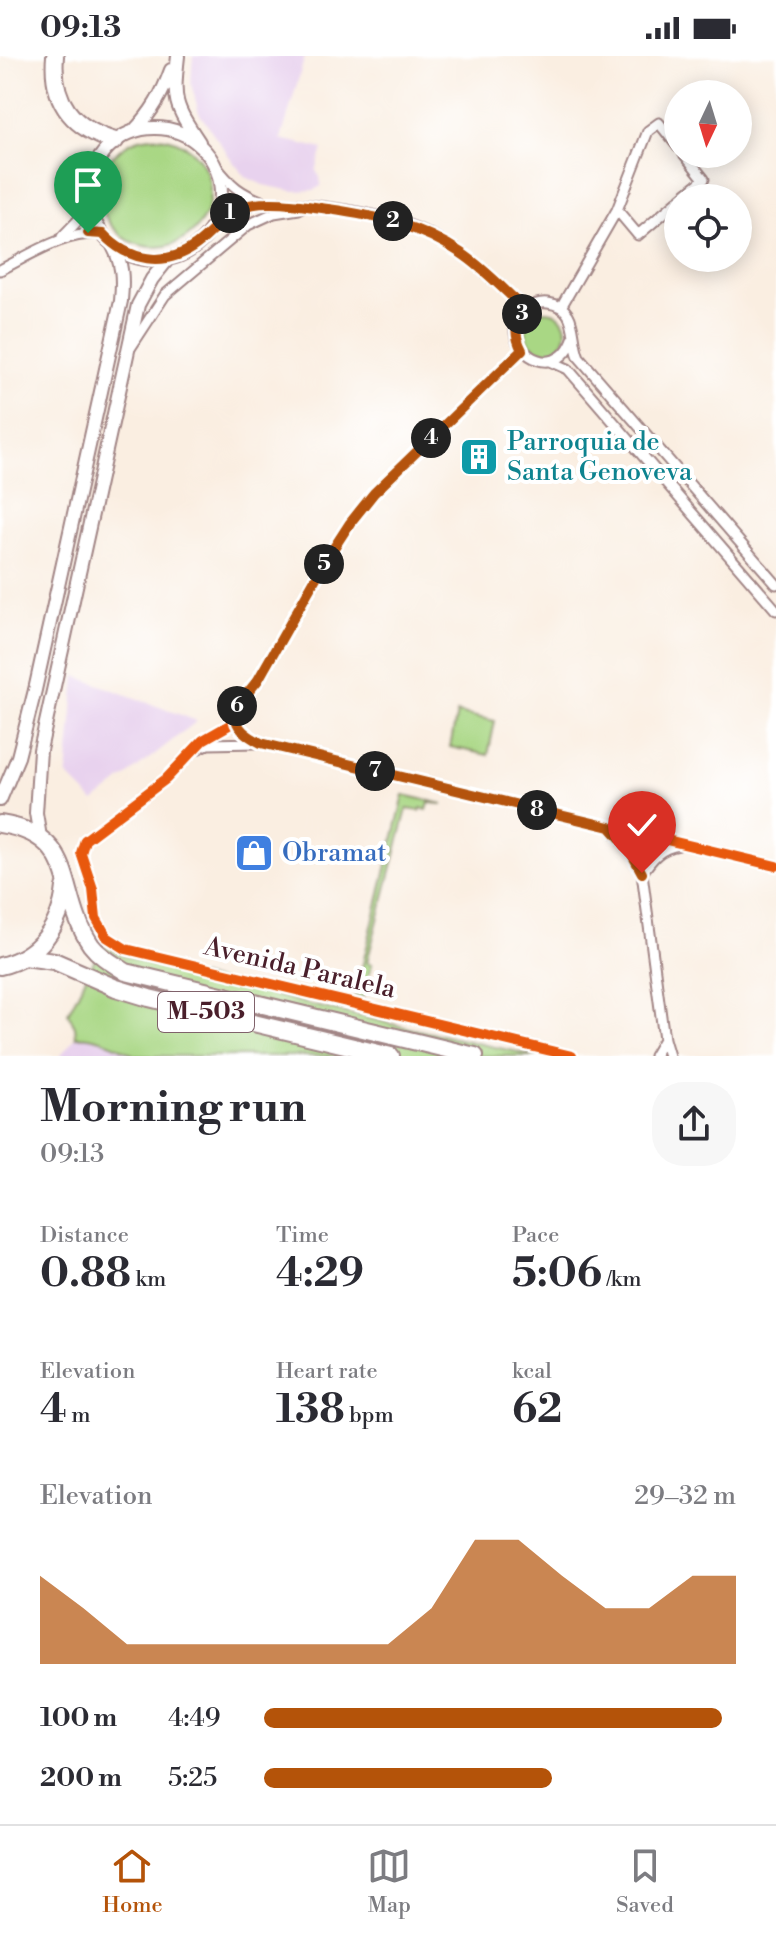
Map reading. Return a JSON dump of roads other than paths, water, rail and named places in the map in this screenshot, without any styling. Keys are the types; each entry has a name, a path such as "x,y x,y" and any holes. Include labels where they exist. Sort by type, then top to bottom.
{"highway":[{"path":"55,56 56,89 65,108 83,128 115,141"},
{"path":"0,824 16,826 40,837"},
{"name":"M-503","path":"40,837 56,854 82,928 92,947 126,972 475,1056"},
{"path":"0,966 25,957 45,940 57,921 65,877"},
{"name":"M-503","path":"25,957 54,961 116,988 149,998 391,1056"}],"street":[{"path":"134,131 162,95 177,56"},
{"path":"177,56 174,94 181,115 230,185 243,194 267,203"},
{"path":"561,307 617,210 648,131 659,123 664,129"},
{"path":"203,148 188,136 171,129 134,131 115,141 93,171 89,189 90,208 103,234 112,244 129,255 148,260 168,259 200,243 228,213 245,206 267,203 379,217 422,230 462,253 526,310"},
{"path":"212,229 220,208 221,186 215,165"},
{"path":"695,168 704,179 698,184"},
{"path":"126,356 165,295 248,225 274,213 314,207"},
{"path":"59,240 90,208"},
{"path":"617,210 638,235 664,213"},
{"path":"0,270 59,240 88,233 103,234"},
{"path":"0,800 18,757 35,690 121,301 123,275 112,244"},
{"path":"40,837 36,813 40,750 126,356 138,305 152,279 168,259"},
{"path":"776,584 579,357 574,345 572,320 561,307 543,303 526,310 516,325 522,350 535,359 550,361 568,369 776,610"},
{"path":"550,361 566,353 574,336"},
{"path":"193,752 203,740 231,724 236,717 239,701 258,680 350,523 374,493 522,350"},
{"path":"236,717 239,727 248,737 261,743 776,866"},
{"path":"193,752 208,744 261,743"},
{"name":"Avenida Paralela","path":"193,752 166,779 85,840 81,853 93,889 96,918 107,937 126,949 572,1056"},
{"path":"610,827 628,847 642,873 664,1039 669,1056"},
{"path":"642,873 651,858 666,847 684,845"},
{"path":"654,1056 664,1039"}],"place":[{"name":"Parroquia de Santa Genoveva","path":"479,457"},
{"name":"Obramat","path":"254,853"}]}
